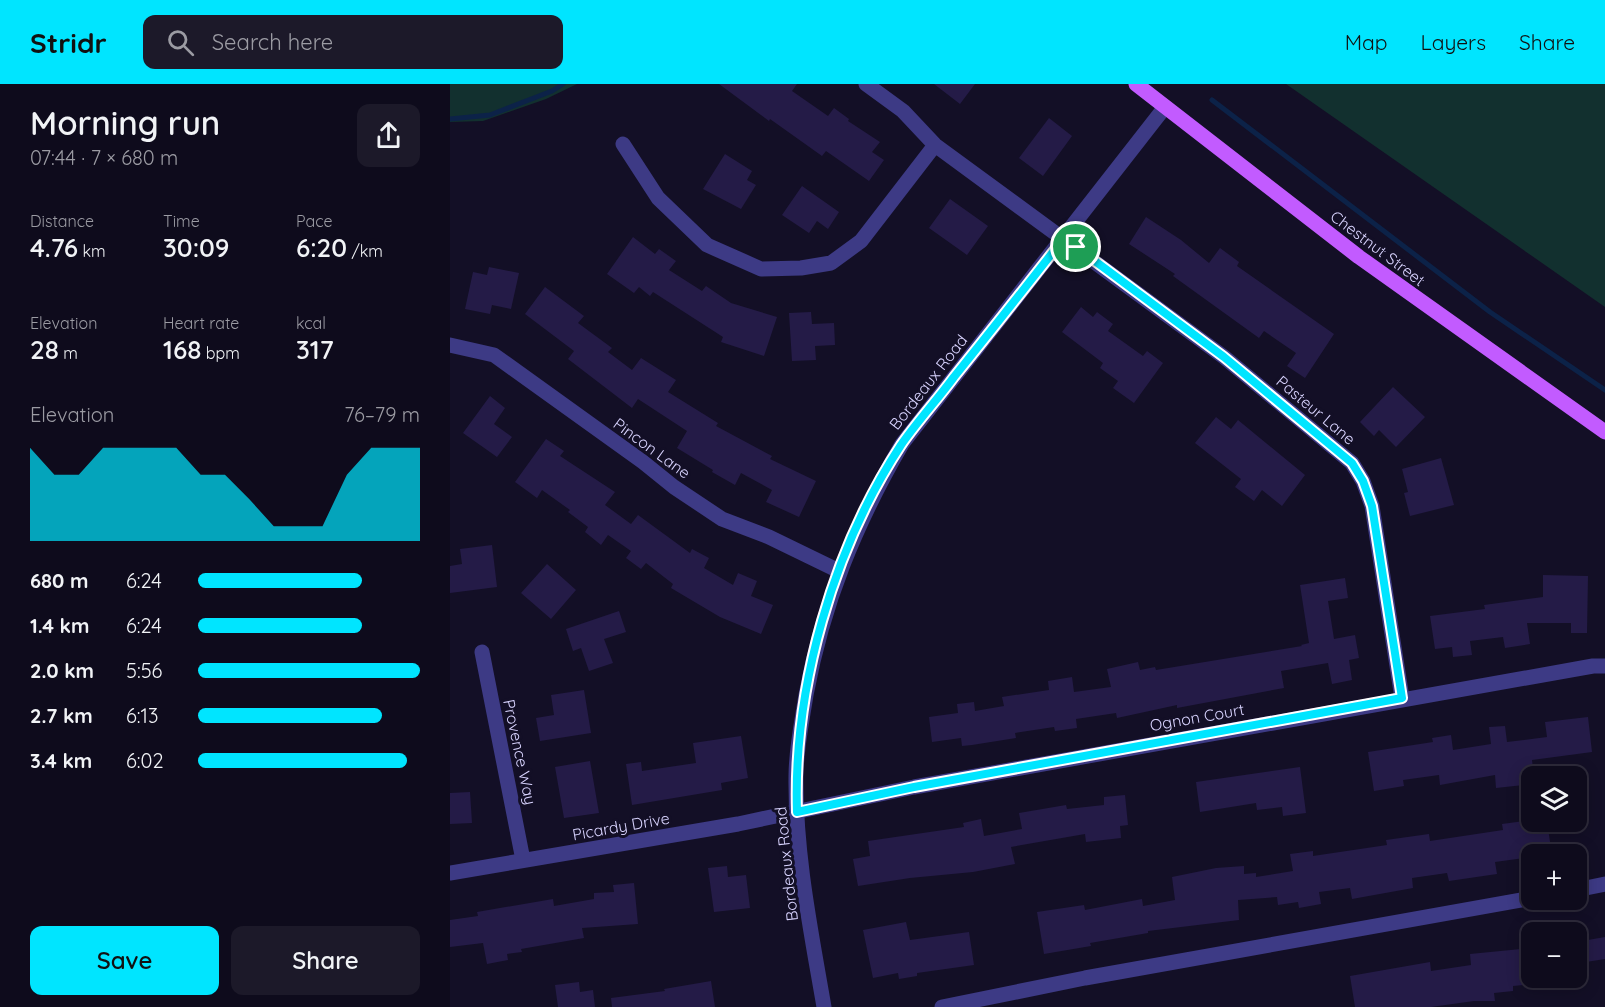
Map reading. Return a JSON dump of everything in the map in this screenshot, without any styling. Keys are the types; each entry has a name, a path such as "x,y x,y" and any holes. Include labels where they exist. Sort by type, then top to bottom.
{"main road":[{"name":"Chestnut Street","path":"1136,84 1359,257 1605,432"}],"street":[{"name":"Pasteur Lane","path":"866,84 903,111 935,145 1224,357 1352,463 1363,481 1372,506 1402,698"},
{"name":"Bordeaux Road","path":"824,1007 804,886 796,774 801,727 815,654 839,571 872,497 902,444 1165,107"},
{"path":"623,144 658,198 707,245 761,269 801,268 831,263 861,241 935,145"},
{"name":"Pincon Lane","path":"450,345 494,354 674,487 722,519 769,537 839,571"},
{"name":"Provence Way","path":"482,652 523,860"},
{"name":"Ognon Court","path":"797,812 914,787 1402,698 1593,666 1605,666"},
{"name":"Picardy Drive","path":"450,873 604,848 797,812"},
{"path":"1587,888 1605,884"},
{"path":"942,1007 1084,978 1521,900"}],"green space":[{"path":"450,84 577,84 546,99 483,121 450,122"},
{"path":"1286,84 1605,84 1605,307"}],"building":[{"path":"719,84 797,84 792,91 828,116 834,108 849,119 848,121 880,142 872,152 884,160 869,181 826,151 822,156"},
{"path":"934,84 975,84 960,104"},
{"path":"1049,118 1072,136 1043,176 1019,158"},
{"path":"725,154 752,171 747,180 756,185 741,209 703,189"},
{"path":"802,186 839,212 828,229 817,221 809,233 782,215"},
{"path":"950,199 988,226 967,255 929,228"},
{"path":"1146,217 1181,240 1209,263 1220,248 1239,262 1237,266 1334,334 1305,378 1287,366 1296,353 1264,331 1259,338 1173,276 1175,274 1129,244"},
{"path":"633,237 655,254 659,249 676,261 669,270 702,291 706,286 731,303 777,317 764,356 721,342 723,337 653,292 650,296 639,287 634,293 607,274"},
{"path":"489,267 519,273 511,309 492,305 490,314 465,309 473,272 487,275"},
{"path":"545,287 584,316 578,323 612,348 608,352 632,370 641,358 676,380 668,392 718,423 716,426 772,456 770,459 816,481 799,517 766,502 772,490 741,473 735,485 712,472 713,470 677,448 687,431 638,399 632,408 568,359 574,351 525,314"},
{"path":"1081,307 1093,317 1097,312 1113,324 1108,331 1143,356 1147,351 1163,363 1134,403 1113,388 1118,381 1100,368 1103,363 1062,332"},
{"path":"811,312 812,324 834,323 835,345 815,346 816,360 792,361 789,313"},
{"path":"1393,387 1425,417 1396,447 1379,430 1374,436 1360,422"},
{"path":"490,396 505,408 494,424 512,437 497,457 463,433"},
{"path":"1216,417 1231,429 1238,420 1305,475 1282,506 1262,490 1254,501 1235,487 1241,479 1195,443"},
{"path":"546,439 564,451 560,456 615,492 605,505 631,524 638,515 690,553 692,549 709,558 704,568 733,585 738,573 757,581 751,596 773,605 761,634 720,617 671,588 673,584 646,563 641,569 626,558 631,551 608,535 601,545 585,532 588,527 568,512 570,510 542,490 537,498 515,482"},
{"path":"1441,458 1454,505 1410,516 1404,493 1408,492 1402,469"},
{"path":"492,545 497,587 450,593 450,566 462,564 460,549"},
{"path":"547,564 576,590 551,619 521,593"},
{"path":"1543,575 1588,576 1587,633 1571,633 1571,623 1527,623 1530,644 1505,648 1503,637 1470,641 1472,655 1453,657 1452,647 1435,649 1430,616 1485,609 1484,605 1543,597"},
{"path":"1345,578 1348,598 1328,601 1334,639 1355,635 1359,658 1349,660 1352,680 1332,684 1328,663 1281,671 1284,688 1177,708 1177,705 1117,718 1116,713 1076,719 1077,728 1055,731 1054,727 1015,733 1016,738 972,745 962,746 961,738 932,742 929,717 958,713 957,704 974,702 975,711 1004,706 1002,697 1049,690 1048,681 1072,677 1074,692 1111,687 1107,669 1138,662 1140,670 1155,667 1156,670 1302,646 1309,643 1300,585"},
{"path":"619,611 626,632 604,639 613,663 589,671 581,648 573,651 566,629"},
{"path":"584,690 591,733 540,741 536,718 554,715 551,695"},
{"path":"1588,717 1592,752 1532,760 1533,766 1521,766 1521,785 1496,788 1495,775 1440,785 1439,775 1403,780 1404,786 1374,791 1368,752 1433,742 1432,738 1451,735 1453,750 1491,744 1489,727 1505,726 1507,742 1547,737 1545,722"},
{"path":"741,736 748,778 721,783 722,790 632,805 626,764 641,762 642,771 696,763 693,743"},
{"path":"590,761 599,813 564,818 555,767"},
{"path":"1300,767 1306,813 1283,816 1282,807 1257,810 1256,803 1200,812 1196,782"},
{"path":"470,792 472,823 450,824 450,793"},
{"path":"1125,795 1128,825 1120,826 1121,838 1086,842 1085,834 1011,847 1015,864 973,872 858,886 853,859 870,856 868,841 964,827 963,823 981,819 984,836 1022,829 1019,813 1066,805 1067,809 1104,805 1104,797"},
{"path":"1521,821 1521,832 1549,832 1550,844 1521,844 1521,858 1495,862 1497,874 1449,881 1447,873 1412,878 1413,888 1352,899 1350,888 1319,892 1321,904 1299,908 1298,902 1278,905 1277,897 1238,900 1239,920 1148,931 1148,933 1090,943 1091,946 1044,954 1037,912 1084,905 1085,910 1142,899 1143,906 1175,900 1172,877 1216,868 1244,866 1244,874 1256,873 1256,877 1293,871 1290,854 1313,851 1313,856 1387,845 1386,840 1429,834 1430,841 1503,830 1502,824"},
{"path":"727,866 728,877 746,875 750,908 714,912 708,868"},
{"path":"634,883 638,924 582,928 584,938 521,949 522,952 507,954 508,960 487,964 483,943 450,947 450,920 478,916 477,912 553,899 554,906 594,899 594,893 614,892 613,885"},
{"path":"906,922 910,940 969,932 974,965 917,973 917,976 899,979 898,973 873,978 863,930"},
{"path":"1605,937 1605,959 1587,962 1587,940"},
{"path":"1521,949 1521,985 1513,986 1513,991 1494,993 1495,1001 1474,1001 1431,1007 1355,1007 1350,976 1430,962 1431,971 1471,965 1470,954"},
{"path":"711,981 715,1007 612,1007 611,998 665,991 664,989"},
{"path":"579,982 580,992 593,990 595,1007 558,1007 555,985"}],"waterway":[{"path":"450,119 490,115 552,91 563,84"},
{"path":"1212,100 1490,312 1605,390"}],"route":[{"path":"1064,238 1076,247 1224,357 1352,463 1363,481 1372,506 1402,698 914,787 797,812 796,774 801,727 812,664 825,612 839,571 872,497 902,444 1064,238"}]}
